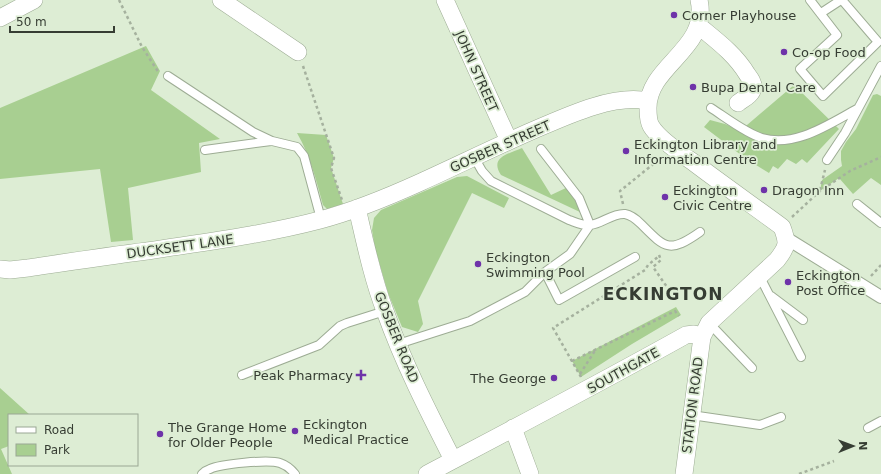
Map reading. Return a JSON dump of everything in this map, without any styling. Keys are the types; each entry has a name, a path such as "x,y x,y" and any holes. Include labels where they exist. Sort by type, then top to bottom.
{"street":[{"path":"0,18 34,0"},
{"path":"221,0 298,52"},
{"name":"JOHN STREET","path":"445,0 509,142"},
{"path":"699,0 701,13 698,26 689,43 658,78 652,89 648,100 648,115 651,126 673,148 784,232 881,297"},
{"path":"698,26 725,47 740,62 753,83 753,89 750,94 738,103"},
{"name":"GOSBER STREET","path":"351,210 420,182 567,116 595,106 624,100 638,98 648,100"},
{"name":"DUCKSETT LANE","path":"0,269 10,270 28,268 220,241 281,229 351,210"},
{"name":"GOSBER ROAD","path":"351,210 385,311 398,344 418,390 453,460"},
{"path":"706,330 777,260 786,249 784,232"},
{"name":"SOUTHGATE","path":"427,474 588,390 686,335 706,330"},
{"name":"STATION ROAD","path":"684,474 691,416 706,330"},
{"path":"513,428 530,474"}],"lane":[{"path":"810,0 837,35 800,69 823,96 878,42 842,0 821,13"},
{"path":"827,160 845,133 881,66"},
{"path":"168,76 253,132 272,141 297,147 304,156 321,219"},
{"path":"712,108 731,122 761,138 773,140 801,137 857,109"},
{"path":"205,150 272,141"},
{"path":"540,149 579,198 590,225"},
{"path":"474,157 482,171 491,181 569,220 590,225 617,215 626,214 636,220 658,240 667,245 676,245 688,241 700,232"},
{"path":"857,204 881,223"},
{"path":"398,344 470,321 525,292 545,272 570,254 590,225"},
{"path":"545,272 559,300 635,257"},
{"path":"760,277 801,356"},
{"path":"769,294 803,320"},
{"path":"242,375 319,345 340,326 385,311"},
{"path":"706,330 752,368"},
{"path":"691,416 760,425 781,417"},
{"path":"868,428 881,421"},
{"path":"202,474 210,468 265,461 281,464 291,469 295,474"}],"path":[{"path":"119,0 146,53 159,73 168,76"},
{"path":"298,52 334,158 331,168 351,210"},
{"path":"626,214 620,191 673,148"},
{"path":"784,232 820,191 850,171 881,157"},
{"path":"820,191 827,160"},
{"path":"588,390 553,328 645,270 667,245"},
{"path":"658,256 661,260 653,267 674,297"},
{"path":"572,361 675,311 679,316"},
{"path":"580,374 596,349"},
{"path":"799,474 834,461"}],"green space":[{"path":"146,46 160,71 151,90 220,139 199,143 201,172 128,188 133,240 111,242 100,169 0,179 0,108"},
{"path":"794,85 839,129 807,163 802,159 796,164 787,159 778,169 773,166 769,173 745,158 704,127 710,120 725,124 740,131"},
{"path":"877,94 881,96 881,185 871,178 853,194 839,178 820,191 822,180 842,166 841,151 856,129 873,95"},
{"path":"297,133 326,135 334,158 331,168 343,204 327,209 323,205 309,159"},
{"path":"522,148 551,195 568,187 582,213 501,175 497,164 499,160 506,154"},
{"path":"467,176 509,198 504,208 472,193 418,301 423,324 418,332 402,327 388,293 375,248 372,230 374,218 381,210 457,177"},
{"path":"676,307 681,315 581,377 572,361"},
{"path":"0,388 29,414 8,414 8,446 1,449 12,474 0,474"}],"place":[{"name":"Corner Playhouse","path":"674,15"},
{"name":"Co-op Food","path":"784,52"},
{"name":"Bupa Dental Care","path":"693,87"},
{"name":"Eckington Library and Information Centre","path":"626,151"},
{"name":"Dragon Inn","path":"764,190"},
{"name":"Eckington Civic Centre","path":"665,197"},
{"name":"Eckington Swimming Pool","path":"478,264"},
{"name":"Eckington Post Office","path":"788,282"},
{"name":"Peak Pharmacy","path":"361,375"},
{"name":"The George","path":"554,378"},
{"name":"Eckington Medical Practice","path":"295,431"},
{"name":"The Grange Home for Older People","path":"160,434"}],"district":[{"name":"ECKINGTON","path":"663,294"}]}
